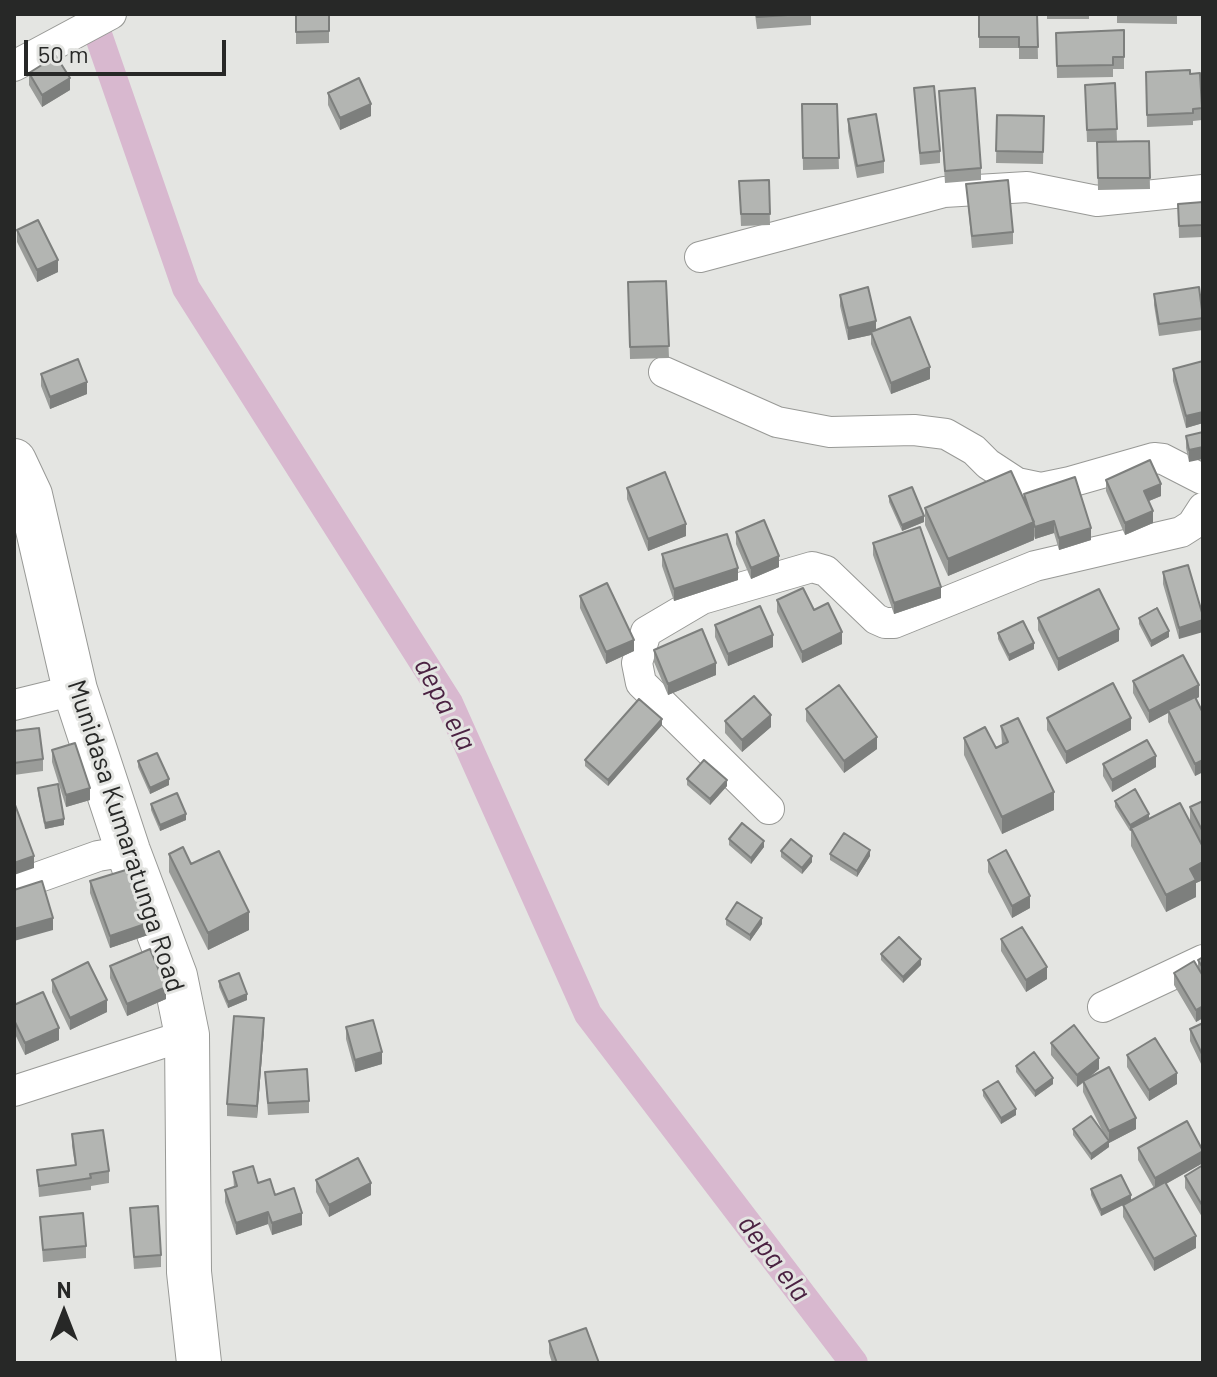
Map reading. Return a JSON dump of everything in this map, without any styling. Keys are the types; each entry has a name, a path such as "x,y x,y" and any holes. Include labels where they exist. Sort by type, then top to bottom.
{"street":[{"path":"14,66 111,14"},
{"path":"700,257 944,192 1027,187 1097,201 1203,190"},
{"path":"664,372 777,422 830,432 914,430 946,434 974,450 988,464 1017,483 1041,488 1154,458 1163,459 1203,487 1192,525 1181,532 1035,566 894,623 876,619 826,571 812,567 702,599 646,632 637,663 641,683 769,809"},
{"name":"Munidasa Kumaratunga Road","path":"14,461 30,495 75,690 128,851 175,976 187,1035 189,1272 199,1363"},
{"path":"14,705 75,690"},
{"path":"14,886 98,856 128,851"},
{"path":"1103,1007 1203,960"},
{"path":"14,1091 187,1035"}],"building":[{"path":"296,14 329,14 329,31 296,32"},
{"path":"756,14 803,14 757,17"},
{"path":"979,14 1037,14 1038,47 1019,47 1019,37 979,37"},
{"path":"1124,30 1124,57 1113,57 1113,65 1057,66 1056,33"},
{"path":"56,56 70,78 42,95 29,73"},
{"path":"1190,70 1190,74 1200,73 1202,108 1193,109 1193,113 1147,115 1146,72"},
{"path":"359,78 371,104 340,118 328,93"},
{"path":"1115,83 1117,129 1087,130 1085,85"},
{"path":"934,86 940,151 920,153 914,88"},
{"path":"975,88 981,168 945,171 939,91"},
{"path":"802,104 837,104 839,158 803,158"},
{"path":"876,114 884,161 857,166 848,119"},
{"path":"997,115 1044,116 1043,152 996,151"},
{"path":"1149,141 1150,178 1098,178 1097,142"},
{"path":"769,180 770,214 741,214 739,181"},
{"path":"1008,180 1013,232 972,236 966,184"},
{"path":"1203,202 1203,225 1179,226 1178,204"},
{"path":"38,220 58,260 37,270 17,230"},
{"path":"666,281 669,346 630,347 628,282"},
{"path":"868,287 876,321 848,328 840,295"},
{"path":"1199,287 1203,318 1159,324 1154,294"},
{"path":"910,317 930,367 891,383 871,332"},
{"path":"78,359 87,382 50,397 41,374"},
{"path":"1203,361 1203,412 1186,416 1173,369"},
{"path":"1203,432 1203,447 1189,450 1186,436"},
{"path":"1150,460 1161,484 1144,491 1153,511 1125,523 1106,480"},
{"path":"1011,471 1034,522 948,559 925,508"},
{"path":"665,472 686,524 648,539 627,488"},
{"path":"1075,477 1091,528 1059,538 1054,521 1035,527 1024,494"},
{"path":"912,487 924,516 902,525 889,496"},
{"path":"764,520 779,556 751,568 736,532"},
{"path":"920,527 941,587 894,603 873,543"},
{"path":"727,534 738,568 674,589 662,554"},
{"path":"1188,565 1203,620 1179,628 1163,572"},
{"path":"607,583 634,640 606,652 580,596"},
{"path":"803,588 814,610 828,603 842,632 802,652 777,600"},
{"path":"1099,589 1119,629 1058,659 1038,618"},
{"path":"760,606 773,635 728,654 715,625"},
{"path":"1157,608 1169,631 1151,641 1139,618"},
{"path":"1023,621 1034,643 1009,655 998,633"},
{"path":"702,629 716,663 668,684 654,650"},
{"path":"1183,655 1199,685 1149,711 1133,681"},
{"path":"1113,683 1131,718 1066,752 1047,718"},
{"path":"839,685 877,737 844,761 806,709"},
{"path":"754,696 771,715 742,740 725,721"},
{"path":"1195,697 1203,713 1203,760 1195,764 1168,710"},
{"path":"639,699 662,719 608,780 585,760"},
{"path":"1018,718 1054,792 1002,817 964,738 985,727 996,748 1008,742 1001,726"},
{"path":"39,728 43,759 14,763 14,731"},
{"path":"1147,740 1156,756 1112,780 1103,764"},
{"path":"75,743 90,788 66,795 52,750"},
{"path":"157,753 169,779 150,788 138,761"},
{"path":"704,760 727,780 710,799 687,779"},
{"path":"58,784 64,819 45,823 38,788"},
{"path":"1135,789 1149,814 1130,825 1115,801"},
{"path":"177,793 186,814 160,825 151,804"},
{"path":"1203,801 1203,832 1190,807"},
{"path":"14,802 34,856 14,863"},
{"path":"1180,803 1203,847 1203,862 1190,869 1196,880 1166,895 1131,828"},
{"path":"742,823 764,841 751,858 729,839"},
{"path":"844,833 870,850 857,871 830,854"},
{"path":"791,839 812,856 802,868 781,851"},
{"path":"183,847 191,864 219,851 249,912 208,933 169,854"},
{"path":"1006,850 1030,896 1012,906 988,860"},
{"path":"129,869 148,923 110,936 90,881"},
{"path":"42,881 53,918 14,929 14,890"},
{"path":"737,902 762,918 750,935 726,919"},
{"path":"1022,927 1047,967 1026,980 1001,939"},
{"path":"899,937 921,959 903,977 881,954"},
{"path":"150,949 166,987 127,1004 110,966"},
{"path":"1194,961 1203,976 1203,1006 1196,1010 1174,973"},
{"path":"88,962 107,1000 70,1018 52,980"},
{"path":"239,973 247,994 228,1002 219,981"},
{"path":"43,992 59,1028 25,1043 14,1020 14,1005"},
{"path":"234,1016 264,1018 257,1106 227,1104"},
{"path":"373,1020 382,1052 355,1060 346,1027"},
{"path":"1203,1023 1203,1056 1190,1029"},
{"path":"1074,1025 1099,1058 1077,1075 1051,1043"},
{"path":"1155,1038 1177,1073 1149,1090 1127,1055"},
{"path":"1034,1052 1053,1078 1035,1091 1016,1066"},
{"path":"1109,1067 1136,1118 1109,1131 1083,1081"},
{"path":"307,1069 309,1101 268,1103 265,1072"},
{"path":"998,1081 1016,1109 1001,1118 983,1090"},
{"path":"1091,1116 1109,1141 1091,1154 1073,1129"},
{"path":"1187,1121 1203,1151 1155,1178 1138,1148"},
{"path":"103,1130 109,1171 90,1174 91,1178 39,1186 37,1170 76,1165 72,1134"},
{"path":"358,1158 371,1183 329,1205 316,1180"},
{"path":"1203,1165 1203,1204 1202,1205 1185,1176"},
{"path":"253,1166 258,1183 270,1179 275,1195 294,1188 302,1213 272,1223 268,1212 236,1223 225,1190 237,1186 233,1172"},
{"path":"1121,1175 1131,1195 1101,1210 1091,1189"},
{"path":"1165,1182 1196,1236 1154,1259 1123,1205"},
{"path":"158,1206 161,1255 134,1257 130,1208"},
{"path":"83,1213 86,1246 43,1250 40,1217"},
{"path":"586,1328 599,1363 557,1363 549,1341"}],"waterway":[{"name":"depa ela","path":"91,14 186,288 449,703 588,1014 854,1363"}]}
